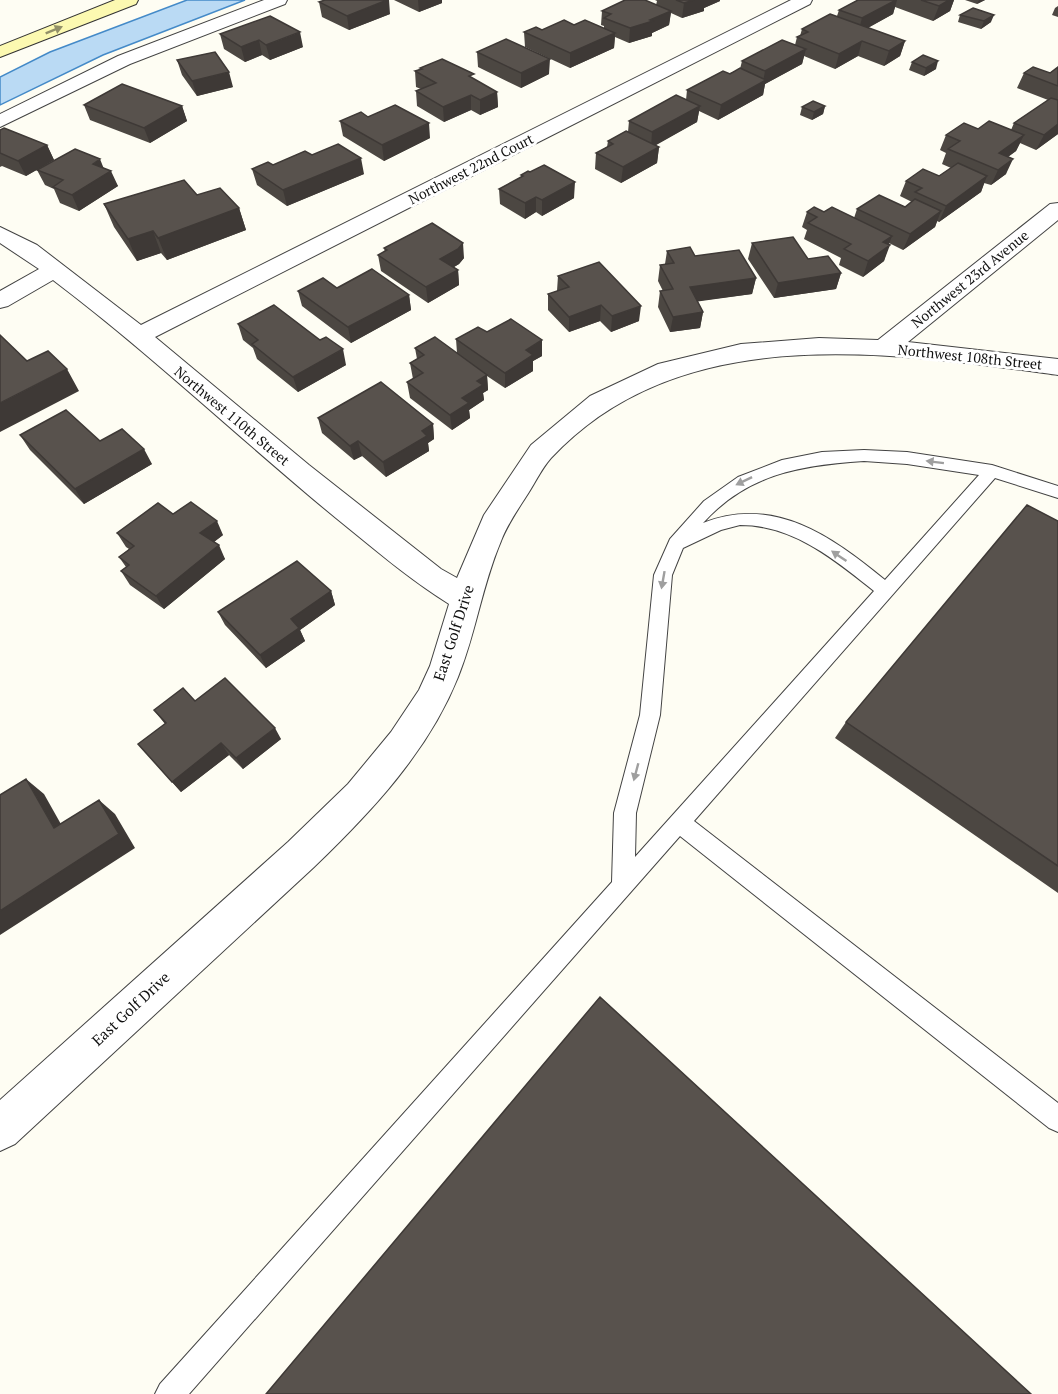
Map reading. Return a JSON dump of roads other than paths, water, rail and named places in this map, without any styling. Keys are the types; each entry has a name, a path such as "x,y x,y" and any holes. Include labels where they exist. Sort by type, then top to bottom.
{"main road":[{"path":"0,52 130,0"}],"street":[{"path":"0,121 135,56 279,0"},
{"name":"Northwest 22nd Court","path":"138,336 804,0"},
{"name":"Northwest 23rd Avenue","path":"883,349 1058,208"},
{"name":"Northwest 110th Street","path":"0,234 55,269 299,472 430,577 464,598"},
{"path":"0,301 55,269"},
{"name":"East Golf Drive","path":"0,1129 308,848 382,772 415,726 435,691 445,668 464,598 487,537 520,477 544,446 557,434 612,394 672,368 736,351 813,346 883,349"},
{"name":"Northwest 108th Street","path":"883,349 974,356 1058,367"}],"lane":[{"path":"623,886 625,813 650,714 663,575 676,544 701,513 729,489 773,469 812,458 850,455 902,458 992,471 1058,492"},
{"path":"170,1394 992,471"},
{"path":"676,544 725,522 747,518 765,519 782,524 818,542 886,591"},
{"path":"680,823 1058,1119"}],"water":[{"path":"187,0 245,0 103,55 0,105 0,77 50,52"}]}
